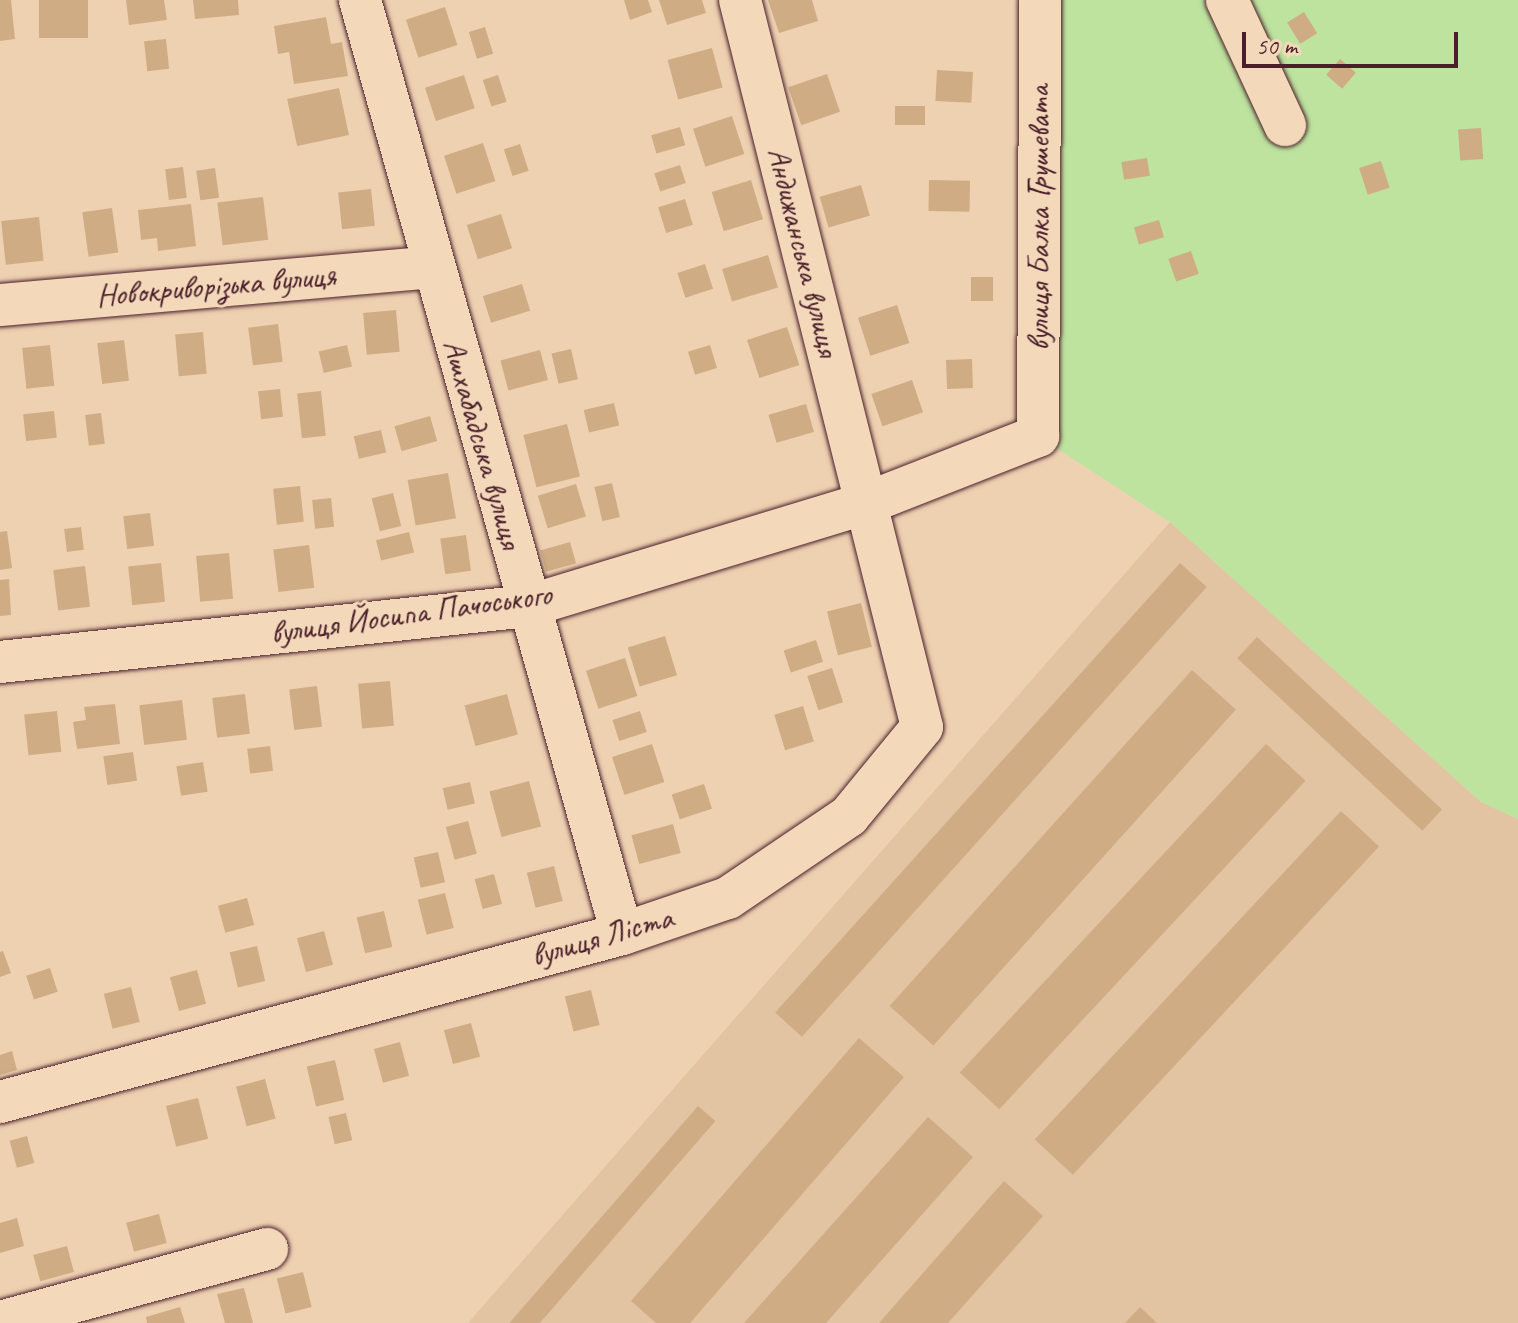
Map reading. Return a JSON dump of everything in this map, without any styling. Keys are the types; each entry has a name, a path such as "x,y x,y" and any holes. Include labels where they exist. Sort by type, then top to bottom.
{"street":[{"name":"Ашхабадська вулиця","path":"360,0 432,267 622,934"},
{"name":"Андижанська вулиця","path":"740,0 867,503"},
{"name":"вулиця Балка Грушевата","path":"1038,436 1040,0"},
{"path":"1227,0 1285,125"},
{"name":"Новокриворізька вулиця","path":"0,305 432,267"},
{"name":"вулиця Йосипа Пачоського","path":"0,662 528,606 867,503 1038,436"},
{"name":"вулиця Ліста","path":"0,1102 622,934 728,898 789,860 849,816 922,727 867,503"},
{"path":"0,1322 267,1249"}],"shaded area":[{"path":"1170,522 1481,802 1518,819 1518,1323 468,1323"}],"green space":[{"path":"1040,0 1518,0 1518,819 1481,802 1170,522 1038,436"}],"building":[{"path":"0,0 11,0 15,39 0,41"},
{"path":"39,0 88,0 88,38 39,38"},
{"path":"126,0 164,0 167,20 129,25"},
{"path":"193,0 238,0 239,15 195,19"},
{"path":"624,0 648,0 652,12 630,20"},
{"path":"659,0 702,0 706,13 667,25"},
{"path":"768,0 812,0 818,21 779,33"},
{"path":"445,7 457,45 418,58 406,20"},
{"path":"1304,12 1317,33 1300,44 1287,23"},
{"path":"326,17 331,44 342,42 348,76 294,84 289,52 278,54 274,26"},
{"path":"485,27 493,54 477,59 469,32"},
{"path":"166,39 169,69 147,71 144,41"},
{"path":"712,48 723,88 678,100 668,60"},
{"path":"1340,59 1356,73 1342,89 1326,75"},
{"path":"937,70 973,72 971,103 935,101"},
{"path":"827,74 840,112 801,125 788,87"},
{"path":"464,75 475,108 436,121 425,88"},
{"path":"498,75 507,102 491,107 483,80"},
{"path":"339,88 349,135 297,146 287,99"},
{"path":"895,106 925,106 925,125 895,125"},
{"path":"732,116 744,154 705,167 693,129"},
{"path":"680,127 685,145 656,154 651,135"},
{"path":"1481,128 1483,159 1460,161 1458,130"},
{"path":"483,143 495,181 456,194 444,156"},
{"path":"520,144 529,171 512,176 504,149"},
{"path":"1147,158 1150,176 1124,180 1121,162"},
{"path":"1381,161 1390,188 1368,195 1359,168"},
{"path":"680,165 686,183 660,191 654,173"},
{"path":"183,167 187,198 169,200 165,169"},
{"path":"215,168 219,198 200,200 196,171"},
{"path":"751,180 763,219 724,231 712,192"},
{"path":"929,180 970,181 969,212 928,211"},
{"path":"861,185 870,216 828,228 820,197"},
{"path":"371,189 375,226 342,229 338,192"},
{"path":"263,197 268,240 223,245 217,203"},
{"path":"685,199 693,225 666,233 658,207"},
{"path":"191,204 196,246 158,251 157,238 141,240 138,210"},
{"path":"112,208 118,253 89,257 82,212"},
{"path":"501,214 512,248 478,259 467,225"},
{"path":"39,217 44,261 6,265 1,221"},
{"path":"1159,220 1164,237 1139,244 1134,227"},
{"path":"1191,251 1199,274 1176,282 1168,259"},
{"path":"768,255 778,288 732,302 722,269"},
{"path":"705,264 713,289 685,298 677,273"},
{"path":"971,277 993,277 993,301 971,301"},
{"path":"522,284 530,311 491,323 483,296"},
{"path":"897,305 909,343 870,356 858,318"},
{"path":"396,310 400,352 367,355 363,313"},
{"path":"278,324 283,362 253,365 248,328"},
{"path":"787,327 799,365 759,378 747,340"},
{"path":"203,332 207,374 179,376 175,334"},
{"path":"124,340 129,381 102,384 97,343"},
{"path":"50,345 54,386 26,389 22,348"},
{"path":"347,345 352,366 324,373 319,352"},
{"path":"710,345 717,368 695,375 688,352"},
{"path":"571,349 578,379 558,384 552,353"},
{"path":"540,350 548,380 508,391 500,361"},
{"path":"972,359 973,388 947,389 946,360"},
{"path":"912,380 923,412 882,426 871,394"},
{"path":"280,389 283,417 261,419 258,391"},
{"path":"321,391 326,436 302,438 297,394"},
{"path":"614,403 619,425 589,432 584,410"},
{"path":"806,404 814,432 777,443 769,415"},
{"path":"54,411 57,438 26,441 23,414"},
{"path":"101,413 105,444 89,446 85,415"},
{"path":"430,416 437,441 402,451 394,426"},
{"path":"567,424 580,476 536,487 523,435"},
{"path":"381,430 386,452 359,459 354,436"},
{"path":"448,473 456,518 416,525 408,480"},
{"path":"612,483 620,517 602,521 594,487"},
{"path":"576,484 586,517 548,528 538,496"},
{"path":"300,486 304,522 277,525 273,489"},
{"path":"393,493 401,526 380,531 372,498"},
{"path":"331,498 334,527 315,529 312,500"},
{"path":"150,513 154,546 127,549 123,516"},
{"path":"81,527 84,550 67,552 64,529"},
{"path":"7,531 12,568 0,570 0,532"},
{"path":"409,532 414,552 381,561 376,540"},
{"path":"466,535 471,571 445,574 440,539"},
{"path":"570,542 576,563 546,572 540,551"},
{"path":"309,545 314,588 279,592 273,549"},
{"path":"229,553 233,599 200,602 196,556"},
{"path":"161,563 165,602 132,605 128,566"},
{"path":"1180,563 1207,587 802,1037 775,1013"},
{"path":"85,566 90,607 58,611 53,570"},
{"path":"9,579 11,615 0,616 0,580"},
{"path":"861,603 872,647 838,655 827,611"},
{"path":"665,636 677,675 640,687 628,647"},
{"path":"1257,637 1442,810 1422,831 1237,658"},
{"path":"816,640 823,662 791,672 784,651"},
{"path":"625,658 637,696 598,709 586,671"},
{"path":"832,668 843,702 818,710 807,676"},
{"path":"1192,670 1236,709 933,1045 890,1006"},
{"path":"390,681 394,726 362,729 358,684"},
{"path":"317,686 322,727 294,730 289,689"},
{"path":"245,694 250,734 217,738 212,698"},
{"path":"507,694 518,735 475,746 464,705"},
{"path":"182,700 187,740 144,745 139,705"},
{"path":"115,704 120,744 77,749 73,722 86,720 84,707"},
{"path":"803,706 814,741 785,750 774,715"},
{"path":"57,711 61,752 28,755 24,714"},
{"path":"640,711 647,732 619,741 612,720"},
{"path":"652,744 664,782 624,795 612,757"},
{"path":"1266,744 1305,781 999,1109 960,1072"},
{"path":"270,746 273,771 250,774 247,749"},
{"path":"133,752 137,781 107,785 103,756"},
{"path":"203,762 208,792 181,796 176,766"},
{"path":"529,781 541,826 502,837 489,792"},
{"path":"470,782 475,803 448,810 443,788"},
{"path":"704,784 712,809 680,819 672,795"},
{"path":"1341,811 1379,846 1073,1175 1035,1139"},
{"path":"468,821 477,854 455,860 446,827"},
{"path":"673,824 681,853 639,864 631,835"},
{"path":"438,852 445,882 421,888 414,858"},
{"path":"554,866 563,901 536,908 527,873"},
{"path":"494,874 502,904 483,909 475,879"},
{"path":"445,893 454,928 427,935 418,900"},
{"path":"247,898 254,925 225,933 218,906"},
{"path":"384,911 392,947 365,953 357,917"},
{"path":"324,931 333,965 306,972 297,938"},
{"path":"257,946 265,981 238,987 230,952"},
{"path":"3,951 11,973 0,977 0,952"},
{"path":"50,968 58,992 34,1000 26,976"},
{"path":"197,970 206,1004 179,1011 170,977"},
{"path":"131,987 140,1022 113,1029 104,994"},
{"path":"591,990 600,1025 574,1031 565,997"},
{"path":"471,1023 480,1057 453,1064 444,1030"},
{"path":"859,1038 904,1077 690,1323 656,1323 631,1301"},
{"path":"400,1042 409,1076 383,1083 374,1049"},
{"path":"12,1051 17,1070 0,1075 0,1055"},
{"path":"335,1060 344,1100 316,1106 307,1067"},
{"path":"265,1079 276,1119 247,1126 236,1087"},
{"path":"198,1098 208,1139 176,1147 166,1106"},
{"path":"698,1106 715,1121 540,1323 509,1323"},
{"path":"346,1113 352,1140 335,1144 328,1117"},
{"path":"928,1117 973,1157 826,1323 744,1323"},
{"path":"27,1136 34,1163 17,1168 10,1141"},
{"path":"1004,1181 1043,1216 948,1323 879,1323"},
{"path":"159,1214 167,1243 134,1252 126,1223"},
{"path":"17,1218 24,1246 0,1253 0,1223"},
{"path":"67,1246 74,1272 40,1281 33,1255"},
{"path":"303,1272 312,1307 286,1313 277,1279"},
{"path":"244,1288 253,1323 225,1323 217,1294"},
{"path":"180,1307 185,1323 147,1323 146,1317"},
{"path":"1140,1307 1157,1323 1125,1323"}]}
